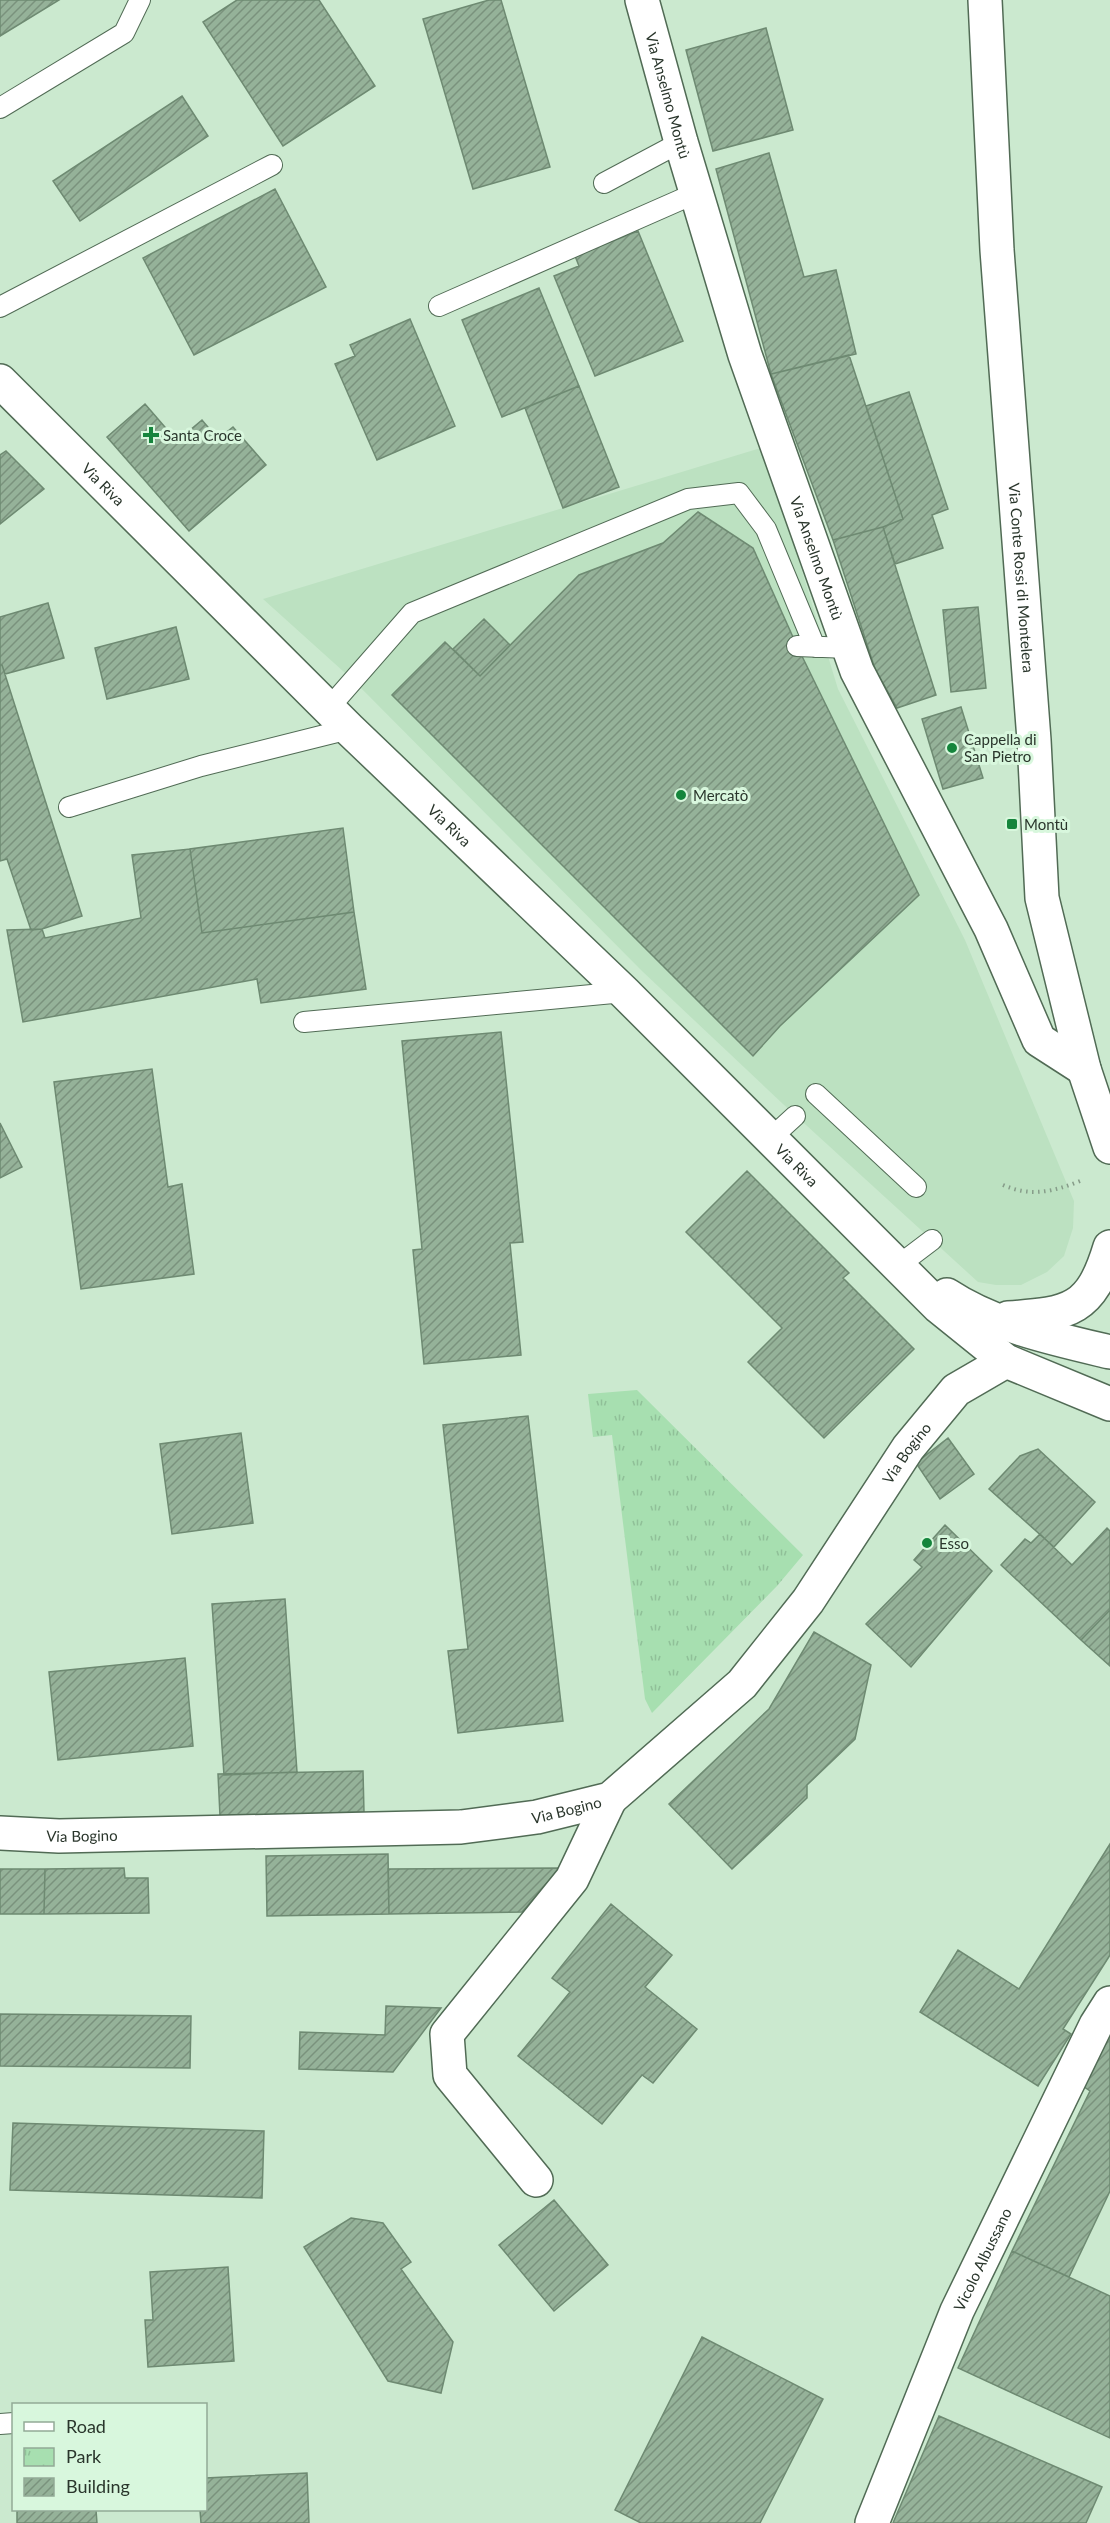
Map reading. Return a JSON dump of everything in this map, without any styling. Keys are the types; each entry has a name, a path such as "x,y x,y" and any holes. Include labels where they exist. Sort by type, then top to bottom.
{"street":[{"name":"Via Anselmo Montù","path":"642,0 681,142 746,355 857,671 991,929 1039,1040 1084,1069"},
{"name":"Via Conte Rossi di Montelera","path":"985,0 997,250 1034,740 1042,898 1084,1069 1110,1147"},
{"name":"Via Riva","path":"0,381 338,719 624,992 900,1265 939,1307 1006,1361 1110,1404"},
{"path":"996,1319 1051,1315 1083,1301 1102,1273 1110,1247"},
{"name":"Via Riva","path":"900,1265 965,1307 1060,1340 1110,1352"},
{"path":"1006,1361 1044,1356 1110,1368"},
{"name":"Via Bogino","path":"0,1833 70,1836 461,1827 537,1817 610,1799 742,1684 808,1601 908,1448 956,1390 1006,1361"},
{"path":"536,2180 450,2075 447,2034 572,1879 610,1799"},
{"name":"Vicolo Albussano","path":"872,2523 957,2311 1096,2025 1110,2003"}],"lane":[{"path":"0,108 124,33 141,0"},
{"path":"604,183 681,142"},
{"path":"0,307 272,165"},
{"path":"439,306 696,193"},
{"path":"69,807 201,766 338,719 412,613 688,498 739,493 766,529 806,646 849,648"},
{"path":"304,1022 624,992"},
{"path":"816,1094 916,1187"},
{"path":"771,1138 795,1116"},
{"path":"900,1265 932,1240"}],"path":[{"path":"1003,1185 1038,1194 1058,1190 1080,1181"}],"shaded area":[{"path":"764,447 838,689 965,940 1074,1201 1073,1228 1064,1256 1047,1272 1021,1285 978,1282 783,1104 642,971 354,681 263,599"}],"green space":[{"path":"637,1390 803,1555 777,1586 652,1713 645,1699 612,1435 593,1437 588,1394"}],"building":[{"path":"0,0 59,0 0,36"},
{"path":"237,0 319,0 375,86 283,146 203,22"},
{"path":"489,0 501,0 550,167 473,189 423,19"},
{"path":"766,28 793,130 713,151 686,50"},
{"path":"182,96 208,136 80,221 53,181"},
{"path":"769,153 804,277 836,270 856,354 771,374 716,169"},
{"path":"275,189 326,287 194,355 143,258"},
{"path":"638,231 683,341 595,376 554,276 579,266 575,256"},
{"path":"539,288 579,386 502,417 462,320"},
{"path":"410,319 455,426 377,460 335,364 355,356 350,345"},
{"path":"849,355 903,519 883,527 833,540 771,374"},
{"path":"579,386 619,487 563,508 525,408"},
{"path":"909,392 948,509 932,515 943,548 895,564 883,527 903,519 866,406"},
{"path":"145,404 177,441 202,420 218,439 233,427 266,465 189,531 107,437"},
{"path":"6,451 44,489 0,524 0,455"},
{"name":"Mercatò","path":"698,512 753,548 797,646 919,895 780,1026 753,1056 392,695 445,642 480,676 579,575 663,543"},
{"path":"883,527 936,695 897,708 875,669 833,540"},
{"path":"48,603 64,658 5,674 0,665 0,617"},
{"path":"978,607 986,688 951,692 943,610"},
{"path":"484,619 510,645 480,676 453,649"},
{"path":"176,627 189,679 107,699 95,648"},
{"path":"0,665 2,665 82,916 42,929 31,930 7,859 0,861"},
{"name":"Cappella di San Pietro","path":"961,707 983,778 943,789 922,719"},
{"path":"343,828 354,912 202,933 190,849"},
{"path":"190,849 202,933 354,912 366,989 261,1003 257,979 23,1022 7,930 42,929 45,938 141,918 132,855"},
{"path":"501,1032 523,1242 510,1243 521,1355 424,1364 413,1250 422,1249 402,1041"},
{"path":"152,1069 168,1187 182,1184 194,1274 81,1289 54,1082"},
{"path":"0,1123 22,1167 0,1178"},
{"path":"747,1171 849,1273 843,1278 914,1349 824,1438 748,1362 782,1328 686,1232"},
{"path":"528,1416 563,1721 458,1733 448,1651 468,1649 443,1425"},
{"path":"241,1433 253,1523 172,1534 160,1444"},
{"path":"948,1438 974,1474 940,1499 916,1463"},
{"path":"1038,1449 1095,1502 1054,1547 989,1489 1020,1456"},
{"path":"945,1525 992,1571 911,1667 866,1624 922,1567 914,1560"},
{"path":"1107,1528 1110,1531 1110,1610 1081,1640 1001,1565 1025,1539 1031,1543 1040,1534 1072,1565"},
{"path":"285,1599 297,1772 224,1775 212,1604"},
{"path":"1110,1610 1110,1666 1081,1640"},
{"path":"814,1632 871,1665 855,1739 807,1785 807,1798 732,1869 669,1804 769,1709"},
{"path":"185,1658 193,1746 58,1760 49,1672"},
{"path":"363,1771 364,1812 220,1816 218,1774"},
{"path":"1110,1844 1110,1955 1063,2029 1071,2034 1038,2086 920,2012 958,1950 1019,1989"},
{"path":"388,1854 389,1914 267,1916 266,1856"},
{"path":"124,1868 125,1878 148,1878 149,1913 44,1914 45,1869"},
{"path":"560,1868 522,1912 389,1914 388,1869"},
{"path":"0,1869 45,1869 44,1914 0,1914"},
{"path":"611,1904 672,1955 645,1987 697,2029 653,2083 642,2075 602,2124 518,2056 570,1992 552,1978"},
{"path":"386,2006 441,2008 393,2072 299,2069 300,2032 385,2035"},
{"path":"0,2014 191,2016 190,2068 0,2066"},
{"path":"1110,2021 1110,2191 1069,2277 1012,2251 1090,2091 1077,2082"},
{"path":"13,2123 264,2131 262,2198 10,2190"},
{"path":"554,2200 608,2265 554,2311 499,2245"},
{"path":"351,2218 383,2223 411,2262 401,2269 453,2342 441,2393 388,2381 304,2247"},
{"path":"1012,2251 1110,2296 1110,2438 958,2368"},
{"path":"228,2267 234,2361 148,2367 145,2320 153,2320 150,2272"},
{"path":"702,2337 823,2399 760,2523 641,2523 615,2510"},
{"path":"939,2416 1102,2487 1086,2523 893,2523"},
{"path":"307,2473 309,2523 201,2523 200,2511 207,2511 207,2478"},
{"path":"17,2511 96,2511 97,2523 17,2523"}],"place":[{"name":"Santa Croce","path":"151,435"},
{"name":"Cappella di San Pietro","path":"952,748"},
{"name":"Mercatò","path":"681,795"},
{"name":"Montù","path":"1012,824"},
{"name":"Esso","path":"927,1543"}]}
